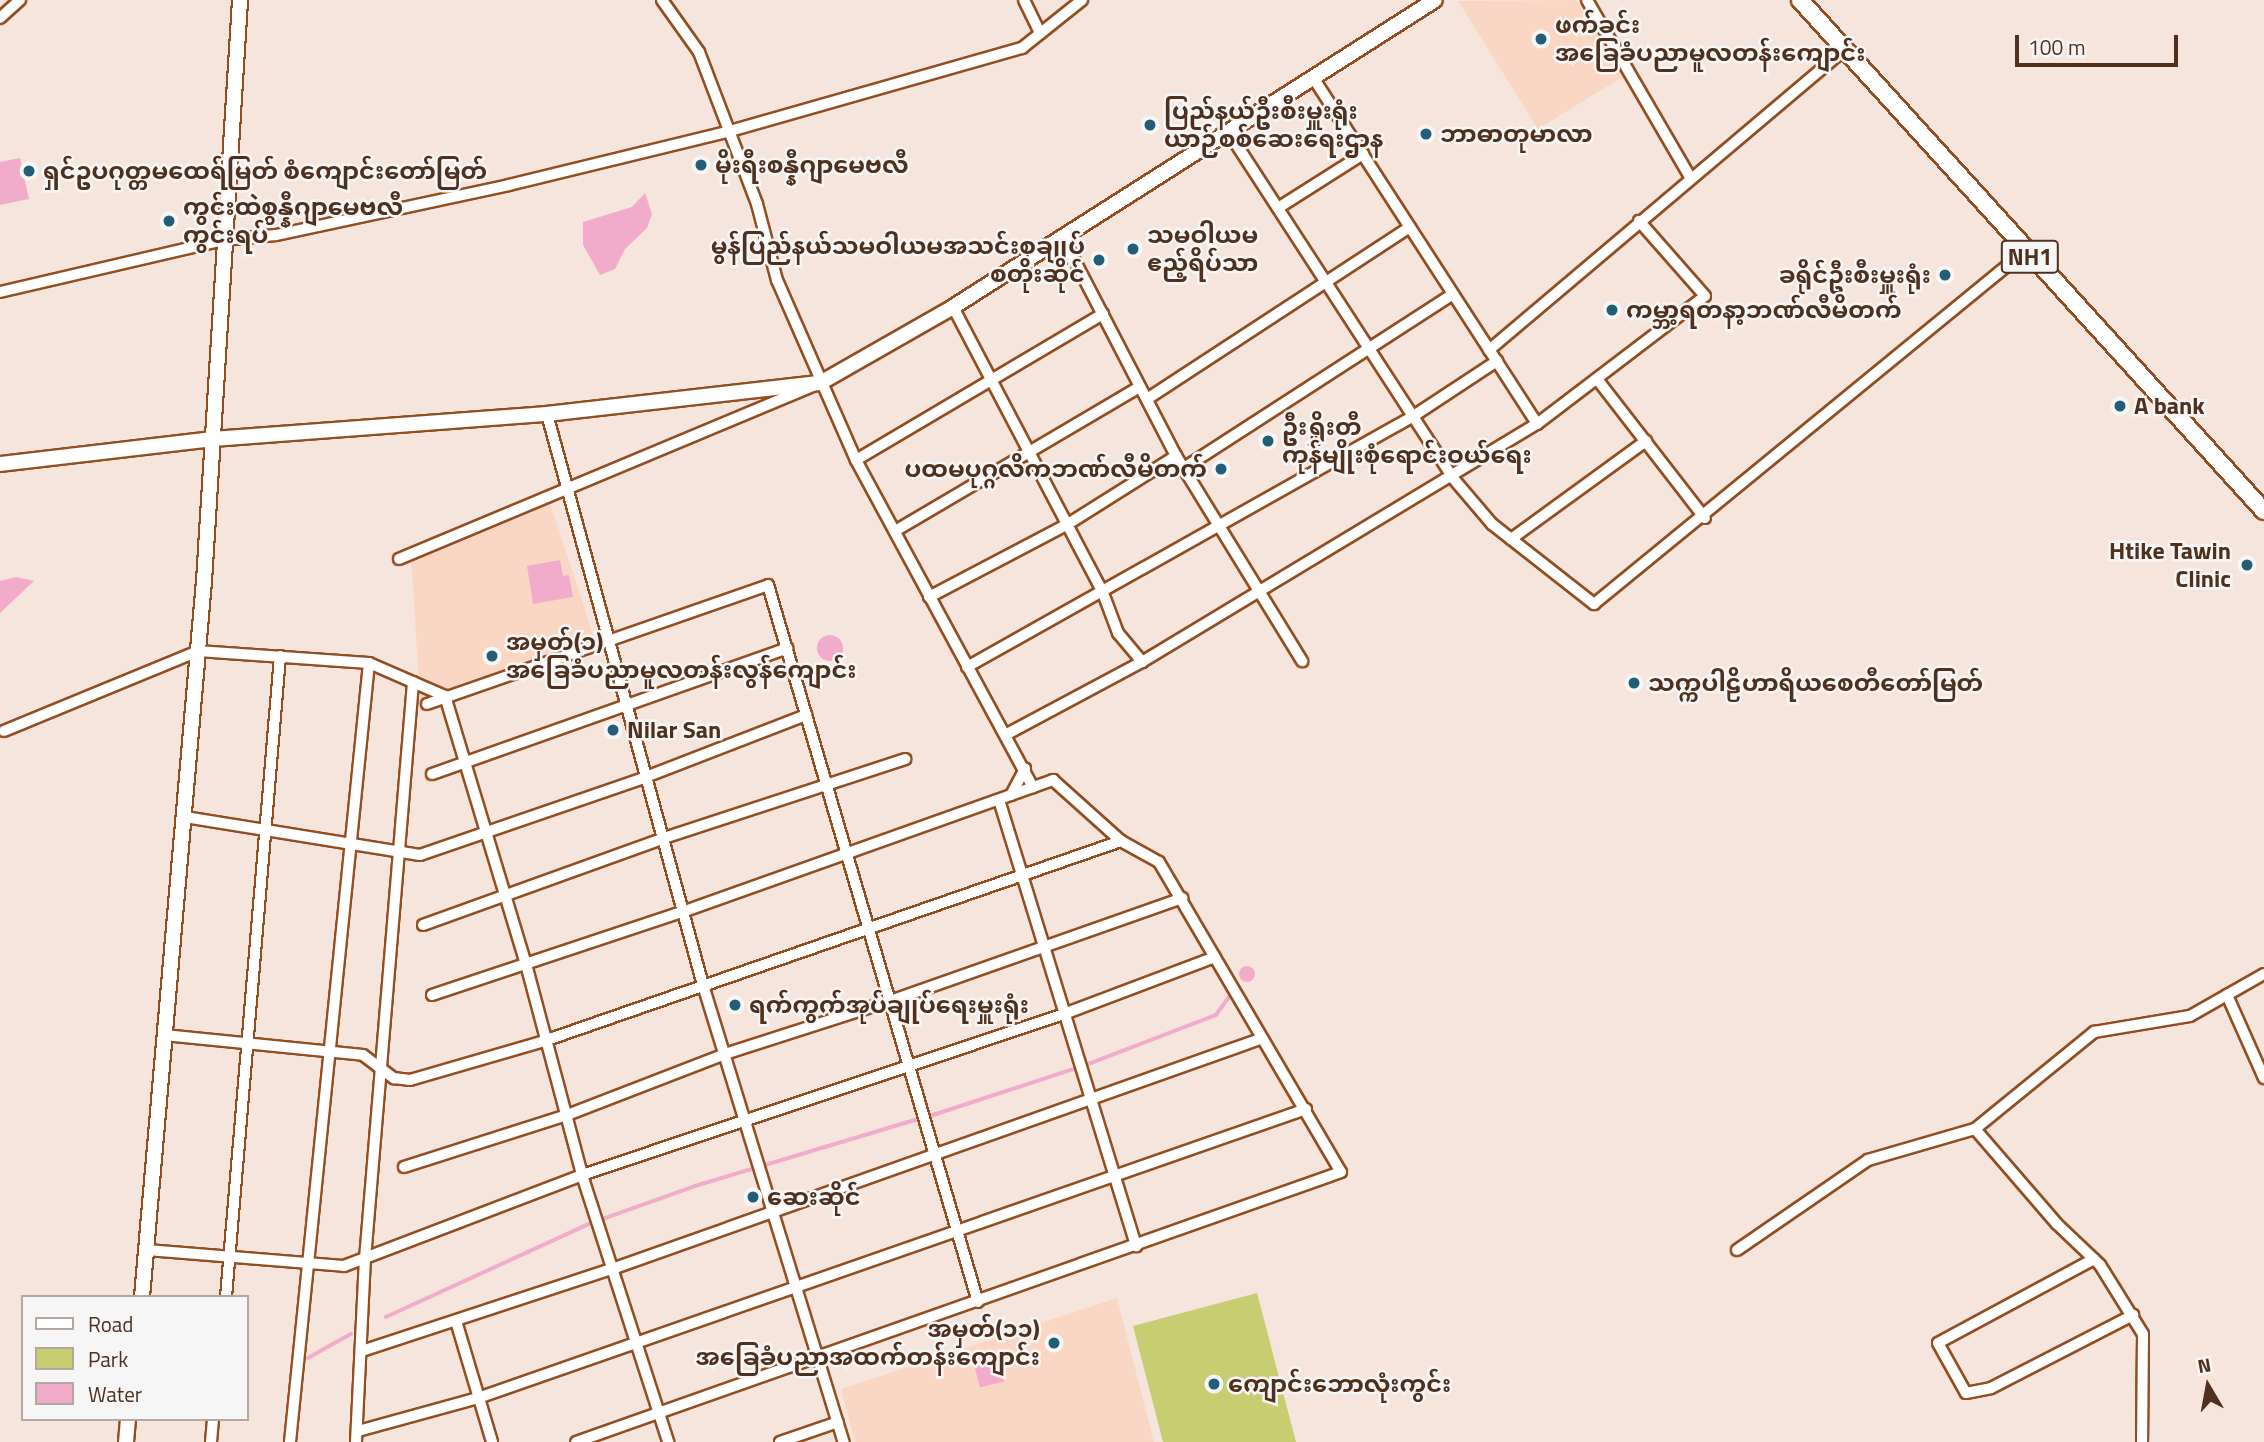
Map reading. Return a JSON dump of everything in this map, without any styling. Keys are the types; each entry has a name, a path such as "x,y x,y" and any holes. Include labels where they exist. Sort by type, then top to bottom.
{"highway":[{"name":"NH1","path":"1800,0 2025,251 2264,511"}],"main road":[{"path":"142,1295 198,651 213,439 223,240 234,139 240,0"},
{"path":"0,464 213,439 547,414 820,383 953,307 1435,0"},
{"path":"125,1442 128,1421"}],"street":[{"path":"0,18 20,0"},
{"path":"662,0 699,52 730,131 777,280 856,460 967,667 1007,734 1033,787"},
{"path":"1024,0 1040,33"},
{"path":"0,292 223,240 352,219 730,131 1021,47 1082,0"},
{"path":"1587,0 1690,177"},
{"path":"1489,349 1845,49"},
{"path":"1314,79 1537,424"},
{"path":"1229,133 1452,477 1511,539 1594,604 1705,517 2025,251"},
{"path":"1278,208 1363,154"},
{"path":"1007,734 1142,662 1537,424 1705,296 1639,221"},
{"path":"1147,399 1410,227"},
{"path":"1063,238 1176,456 1257,594 1302,661"},
{"path":"1184,468 1453,294"},
{"path":"953,307 1103,593 1118,633 1142,662"},
{"path":"856,460 1103,314"},
{"path":"967,667 1412,417 1497,360"},
{"path":"1597,379 1705,517"},
{"path":"399,559 820,383"},
{"path":"895,531 1139,387"},
{"path":"547,414 643,778 664,838 703,985 746,1118 757,1170 844,1442"},
{"path":"1511,539 1646,441"},
{"path":"929,597 1068,524 1176,456"},
{"path":"427,704 766,585 787,648 844,852 978,1302"},
{"path":"432,774 625,709 787,648"},
{"path":"4,731 198,651 369,663 445,696 526,964 544,1041 582,1175 638,1340 668,1442"},
{"path":"226,1295 280,656"},
{"path":"290,1442 369,663"},
{"path":"413,682 365,1259 357,1437 478,1398 1306,1109"},
{"path":"184,817 266,827 420,855 643,778 806,715"},
{"path":"423,925 507,898 664,838 905,759"},
{"path":"1011,795 1025,769"},
{"path":"432,995 685,911 844,852 1053,780 1121,841 1159,862 1182,898 1259,1039 1306,1109 1341,1174 819,1360 576,1442"},
{"path":"999,800 1042,948 1136,1246"},
{"path":"164,1035 363,1055 394,1078 410,1080 544,1041 1020,873 1121,841"},
{"path":"404,1167 567,1115 725,1054 890,1001 1182,898"},
{"path":"146,1250 344,1266 365,1259 389,1245 582,1175 907,1063 1064,1014 1215,957"},
{"path":"1737,1250 1868,1160 1975,1129 2094,1032 2190,1016 2264,974"},
{"path":"2227,995 2264,1078"},
{"path":"362,1351 612,1269 1259,1039"},
{"path":"1975,1129 2057,1224 2094,1259 2133,1315 2143,1334 2146,1367 2142,1442"},
{"path":"2094,1259 1938,1343 1966,1393 1991,1388 2133,1315"},
{"path":"456,1321 492,1442"},
{"path":"211,1442 213,1421"},
{"path":"780,1442 838,1422"}],"shaded area":[{"name":"ဖက်ခင်း အခြေခံပညာမူလတန်းကျောင်း","path":"1576,0 1624,76 1538,129 1458,1"},
{"path":"550,502 595,641 420,698 411,556"},
{"name":"အမှတ်(၁၁) အခြေခံပညာအထက်တန်းကျောင်း","path":"1117,1298 1154,1442 855,1442 841,1389"}],"green space":[{"name":"ကျောင်းဘောလုံးကွင်း","path":"1257,1293 1296,1442 1163,1442 1133,1326"}],"water":[{"path":"20,158 29,199 0,205 0,162"},
{"path":"645,193 652,214 647,228 625,249 615,269 600,275 583,245 583,222 632,207"},
{"path":"560,560 563,576 569,575 573,597 533,604 527,566"},
{"path":"16,577 34,581 0,613 0,581"},
{"path":"830,635 839,639 843,648 839,657 830,661 821,657 817,648 821,639"},
{"path":"1244,966 1250,966 1255,974 1253,980 1244,982 1239,977 1239,971"},
{"path":"999,1361 1004,1381 980,1387 975,1367"}],"waterway":[{"path":"1086,1065 1216,1015 1231,994"},
{"path":"930,1116 1074,1069"},
{"path":"603,1219 695,1186 915,1120"},
{"path":"386,1317 589,1224"},
{"path":"308,1358 351,1334"}],"place":[{"name":"ဖက်ခင်း အခြေခံပညာမူလတန်းကျောင်း","path":"1541,39"},
{"name":"ပြည်နယ်ဦးစီးမှူးရုံး ယာဉ်စစ်ဆေးရေးဌာန","path":"1150,125"},
{"name":"ဘာဓာတုမာလာ","path":"1426,134"},
{"name":"မိုးရီးစန္နီဂျာမေဗလီ","path":"701,165"},
{"name":"ရှင်ဥပဂုတ္တမထေရ်မြတ် စံကျောင်းတော်မြတ်","path":"29,171"},
{"name":"ကွင်းထဲစွန္နီဂျာမေဗလီ ကွင်းရပ်","path":"169,221"},
{"name":"သမဝါယမ ဧည့်ရိပ်သာ","path":"1133,249"},
{"name":"မွန်ပြည်နယ်သမဝါယမအသင်းစုချုပ် စတိုးဆိုင်","path":"1099,260"},
{"name":"ခရိုင်ဦးစီးမှူးရုံး","path":"1945,275"},
{"name":"ကမ္ဘာ့ရတနာ့ဘဏ်လီမိတက်","path":"1612,310"},
{"name":"A bank","path":"2120,406"},
{"name":"ဦးရှိုးတီ ကုန်မျိုးစုံရောင်းဝယ်ရေး","path":"1268,441"},
{"name":"ပထမပုဂ္ဂလိကဘဏ်လီမိတက်","path":"1221,469"},
{"name":"Htike Tawin Clinic","path":"2247,565"},
{"name":"အမှတ်(၁) အခြေခံပညာမူလတန်းလွန်ကျောင်း","path":"492,656"},
{"name":"သက္ကပါဠိဟာရိယစေတီတော်မြတ်","path":"1634,683"},
{"name":"Nilar San","path":"613,730"},
{"name":"ရက်ကွက်အုပ်ချုပ်ရေးမှူးရုံး","path":"735,1005"},
{"name":"ဆေးဆိုင်","path":"753,1197"},
{"name":"အမှတ်(၁၁) အခြေခံပညာအထက်တန်းကျောင်း","path":"1054,1343"},
{"name":"ကျောင်းဘောလုံးကွင်း","path":"1214,1384"}]}
